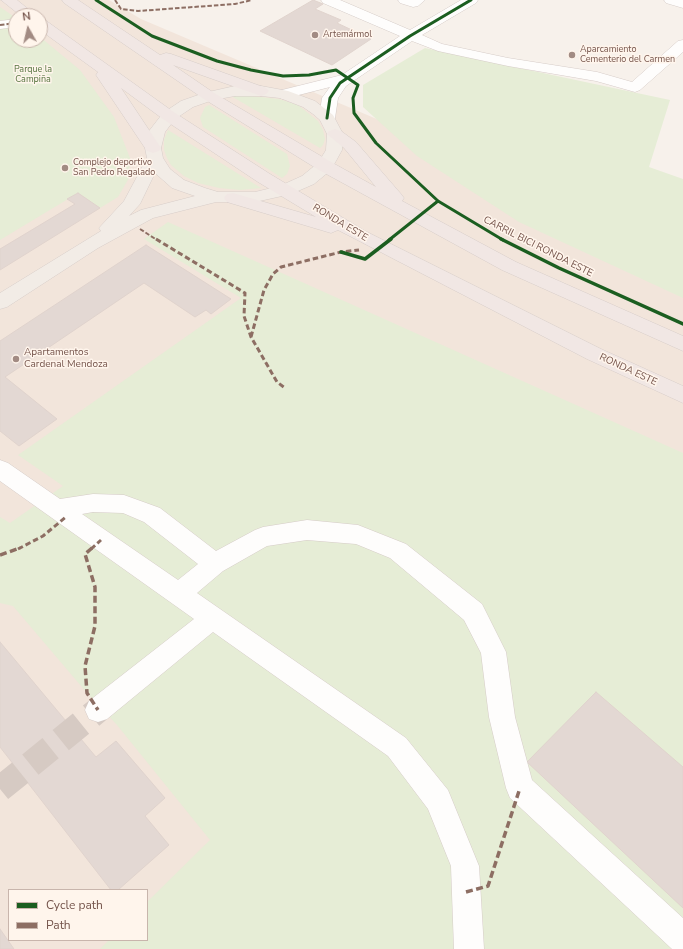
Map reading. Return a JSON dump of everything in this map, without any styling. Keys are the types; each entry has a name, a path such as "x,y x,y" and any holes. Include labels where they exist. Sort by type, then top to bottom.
{"highway":[{"path":"8,0 19,8"},
{"path":"69,0 209,96 325,166 509,266 683,344"},
{"name":"RONDA ESTE","path":"48,29 169,116 264,178 359,235 594,354 683,395"},
{"path":"141,49 262,91"},
{"path":"96,64 154,153"},
{"path":"335,134 350,145 402,207"},
{"path":"225,197 359,235"}],"main road":[{"path":"92,244 131,204 154,153 157,132 169,116 187,104 209,96 235,91 262,91 283,94 309,104 327,118 335,134 334,150 325,166 308,180 285,190 255,197 225,197 199,192 178,184 163,172 154,153"},
{"path":"0,302 92,244 147,214 225,197"}],"street":[{"path":"328,0 438,47 508,62 598,77 635,87 683,44"},
{"path":"405,0 413,3 418,0"},
{"path":"327,118 330,98 340,83 410,36 471,0"},
{"path":"672,0 683,4"},
{"path":"283,94 347,78"},
{"path":"0,469 397,747 438,800 465,866 469,949"},
{"path":"57,509 93,503 124,504 152,515 215,564"},
{"path":"178,594 215,564 263,537 307,530 358,535 398,551 473,612 493,652 502,717 520,788 683,938"},
{"path":"98,710 213,618"}],"shaded area":[{"path":"0,0 109,0 141,19 683,249 683,949 0,949"}],"green space":[{"name":"Complejo deportivo San Pedro Regalado","path":"0,7 8,12 8,48 48,48 48,44 80,70 114,117 130,158 129,178 118,197 100,208 78,193 0,240"},
{"path":"425,48 670,100 649,167 683,179 683,298 519,222 417,156 363,107 363,85"},
{"path":"242,95 279,99 298,105 318,121 323,130 325,139 323,145 320,148 231,96"},
{"path":"209,105 287,154 290,166 287,174 282,178 203,127 200,118 205,107"},
{"path":"168,130 261,188 240,190 219,188 198,183 184,176 171,165 164,150 164,140"},
{"path":"168,222 683,453 683,949 100,949 108,941 148,941 148,901 210,840 117,725 87,693 13,606 0,603 0,517 10,523 63,486 18,455 241,298 144,239"}],"building":[{"name":"Artemármol","path":"313,0 323,4 315,9 341,20 337,23 371,39 332,65 260,31"},
{"path":"78,193 100,208 0,270 0,249 75,204 67,199"},
{"name":"Apartamentos Cardenal Mendoza","path":"146,245 231,299 211,314 206,310 195,317 144,283 5,377 57,419 19,446 0,431 0,341"},
{"path":"0,642 96,757 116,741 165,798 145,816 169,845 119,889 110,889 0,747"},
{"path":"596,692 683,767 683,908 527,762"},
{"path":"0,929 14,949 0,949"}],"tunnel":[{"path":"0,789 98,710"}],"marked path":[{"path":"115,0 121,9 138,11 235,4 252,0"},
{"path":"0,25 8,24"},
{"path":"140,229 245,293 244,316 251,337 277,382 285,388"},
{"path":"251,337 264,290 273,274 281,267 341,252 359,250"},
{"path":"0,555 16,550 43,536 67,516"},
{"path":"98,710 87,693 85,666 95,626 95,587 85,554 101,540"},
{"path":"466,892 488,886 520,788"}],"cycle path":[{"name":"CARRIL BICI RONDA ESTE","path":"96,0 152,36 217,61 251,70 283,76 309,75 336,70 358,85 353,98 354,113 376,143 438,201 496,236 559,268 683,324"},
{"path":"327,118 330,98 340,83 410,36 471,0"},
{"path":"341,252 365,259 438,201"}],"place":[{"name":"Artemármol","path":"315,35"},
{"name":"Aparcamiento Cementerio del Carmen","path":"572,55"},
{"name":"Complejo deportivo San Pedro Regalado","path":"65,168"},
{"name":"Apartamentos Cardenal Mendoza","path":"16,359"}],"park label":[{"name":"Parque la Campiña","path":"33,76"}]}
